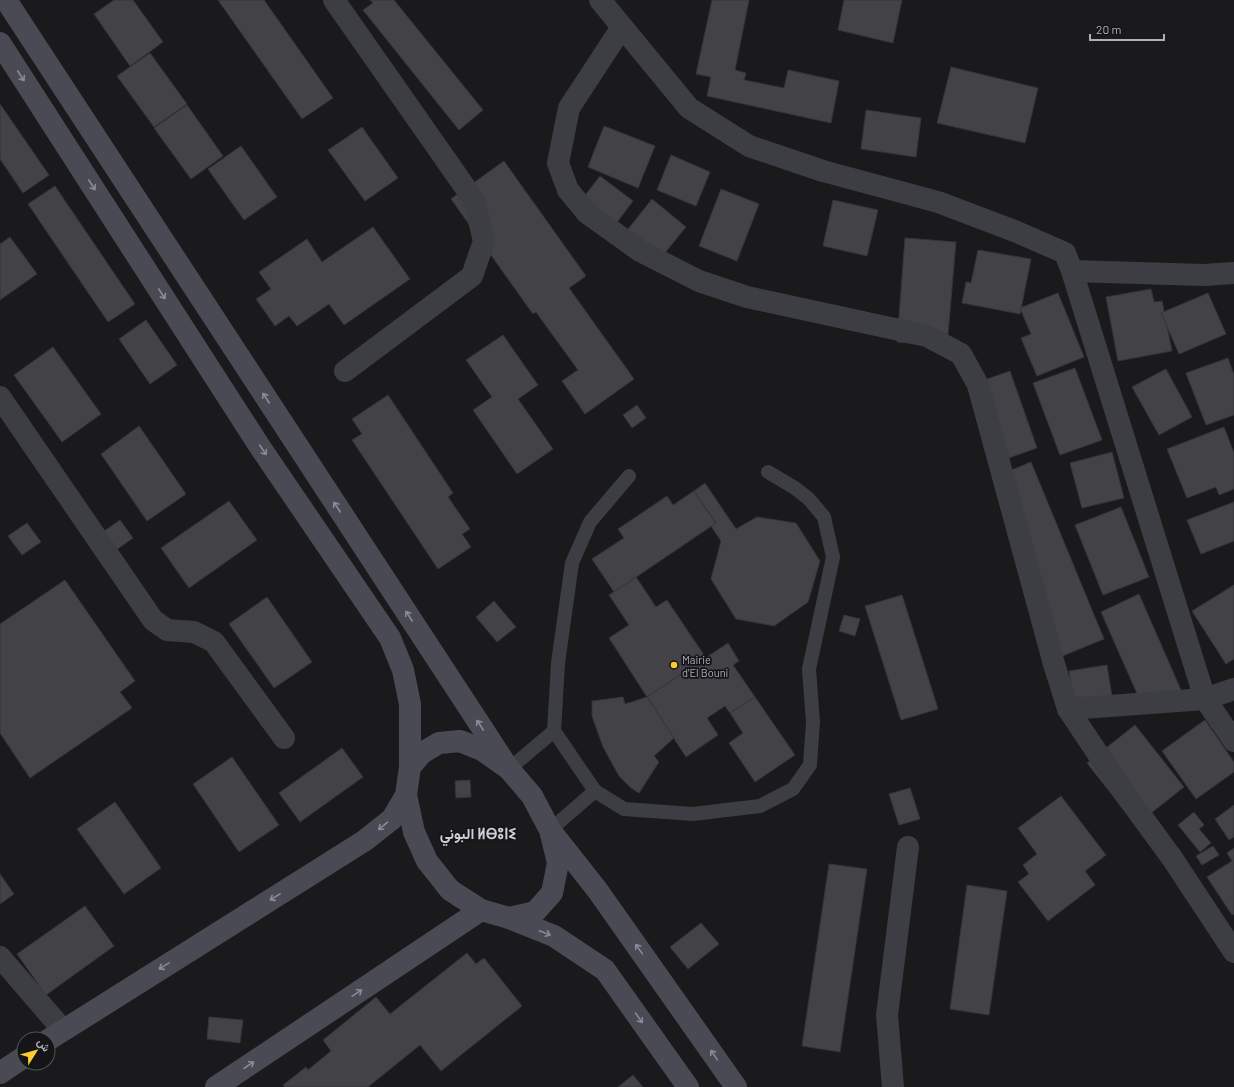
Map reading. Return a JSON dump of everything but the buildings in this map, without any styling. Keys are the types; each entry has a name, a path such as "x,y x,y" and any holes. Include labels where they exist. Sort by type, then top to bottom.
{"main road":[{"path":"6,0 509,769 532,796 550,830 598,891 736,1087"},
{"path":"0,43 260,447 390,638 403,670 410,704 410,766 406,795 414,832 427,862 450,890 481,910 509,918 554,936 605,970 688,1087"},
{"path":"410,766 422,753 439,743 460,742 482,750 509,769"},
{"path":"56,1034 364,841 392,819 406,795"},
{"path":"509,918 535,912 552,893 558,863 550,830"},
{"path":"216,1087 481,910"},
{"path":"0,1073 16,1062"}],"street":[{"path":"334,0 474,200 484,241 472,276 345,371"},
{"path":"600,0 689,108 749,146 823,171 938,202 1017,232 1064,253 1072,271 1205,699 1234,741"},
{"path":"622,27 569,108 558,163 568,190 587,213 640,252 699,281 747,297 927,336 961,354 978,385 1054,664 1068,709 1120,787 1172,858 1234,952"},
{"path":"1072,271 1204,275 1234,273"},
{"path":"0,397 153,620 167,630 194,632 214,642 284,738"},
{"path":"1068,709 1205,699 1234,689"},
{"path":"893,1087 888,1015 908,848"},
{"path":"0,957 52,1031"}],"lane":[{"path":"629,476 590,522 572,563 558,663 554,731 595,791 624,809 693,814 760,806 793,789 810,765 813,722 809,669 833,557 824,517 809,499 795,488 768,472"},
{"path":"509,769 554,731"},
{"path":"550,830 595,791"}],"place":[{"name":"Mairie d'El Bouni","path":"674,665"}],"district":[{"name":"البوني ⵍⴱⵓⵏⵉ","path":"478,833"}]}
